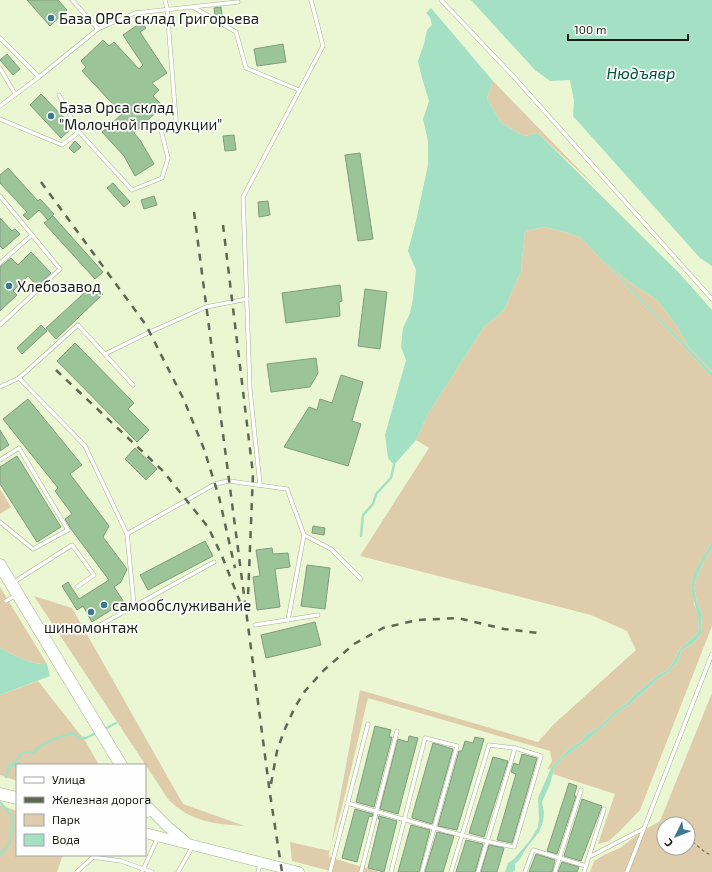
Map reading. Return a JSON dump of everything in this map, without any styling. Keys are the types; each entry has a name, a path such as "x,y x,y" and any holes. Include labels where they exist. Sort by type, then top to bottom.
{"main road":[{"path":"0,565 120,764"},
{"path":"0,794 16,798"},
{"path":"146,805 176,834 192,845"},
{"path":"146,833 192,845 260,867 299,872"}],"lane":[{"path":"72,0 98,29"},
{"path":"165,0 167,8 177,133"},
{"path":"260,485 250,390 243,197 323,46 311,0"},
{"path":"441,0 513,76 712,299"},
{"path":"0,106 39,77 98,29 135,12 238,2"},
{"path":"192,6 236,32 246,68 299,90"},
{"path":"0,38 39,77"},
{"path":"0,68 15,94"},
{"path":"58,95 80,132 132,190 162,178 168,158 159,122"},
{"path":"0,119 62,145 80,132"},
{"path":"0,196 60,269 0,325"},
{"path":"0,262 32,235"},
{"path":"105,354 206,307 247,299"},
{"path":"0,387 19,378 78,325 133,386"},
{"path":"19,378 85,446 127,534 134,606"},
{"path":"0,460 19,448 68,530 33,549 0,522"},
{"path":"127,534 215,484 229,481 287,489 304,536 288,620"},
{"path":"304,536 331,549 361,579"},
{"path":"6,601 14,589 72,544 94,575 77,587"},
{"path":"93,629 214,562"},
{"path":"254,625 318,615"},
{"path":"627,872 712,654"},
{"path":"330,872 368,724"},
{"path":"361,872 397,731"},
{"path":"391,872 425,738 456,746 422,872"},
{"path":"347,803 434,827 462,835 487,842 514,847 541,756 515,748 489,745 462,835 451,872"},
{"path":"478,872 515,748"},
{"path":"555,872 581,790"},
{"path":"584,872 604,809"},
{"path":"589,857 643,829"},
{"path":"143,870 158,836"},
{"path":"178,872 192,845"},
{"path":"525,872 533,850 586,866"},
{"path":"77,872 93,857 121,861 152,872"}],"path":[{"path":"696,844 712,855"}],"green space":[{"path":"493,81 600,191 538,133 524,136 501,123 487,98"},
{"path":"545,227 581,238 712,377 712,542 701,561 692,584 694,604 699,617 698,633 679,650 668,670 658,675 596,729 587,734 580,742 569,749 551,768 547,770 552,761 550,751 368,698 342,807 331,844 360,690 538,742 553,725 636,650 627,631 591,615 360,556 429,448 416,440 428,414 484,327 504,310 521,271 525,231"},
{"path":"598,254 628,281 657,300 676,325 689,347 712,371 712,373"},
{"path":"0,489 11,507 0,514"},
{"path":"712,548 712,626 640,810 609,841 598,844 615,794 553,774 554,769 562,759 590,738 659,678 669,672 678,661 681,651 693,643 701,634 702,614 697,603 694,585 703,563"},
{"path":"0,587 47,664 28,661 0,648"},
{"path":"34,596 72,608 183,804 245,826 213,823 185,813 168,799"},
{"path":"38,681 86,742 98,764 16,764 16,781 0,775 0,695"},
{"path":"712,693 712,872 590,872 594,861 620,848 642,831 656,823 656,856 696,856 696,816 662,816"},
{"path":"0,805 16,811 16,856 63,856 57,872 0,872"},
{"path":"290,842 329,851 329,857 379,872 334,872 292,861"}],"water":[{"name":"Нюдъявр","path":"471,0 712,0 712,266 700,258 573,116 574,101 570,80 550,81 535,70"},
{"path":"431,8 493,81 487,98 501,123 524,136 538,133 680,274 712,310 712,371 689,347 676,325 657,300 628,281 604,260 712,373 712,377 581,238 545,227 525,231 521,271 504,310 484,327 428,414 416,440 394,465 388,458 385,435 406,360 401,347 403,328 410,313 416,270 408,251 428,165 428,141 423,119 429,101 418,61 427,30 432,25 430,17 426,13"},
{"path":"712,542 712,548 703,563 694,585 697,603 702,614 701,634 693,643 681,651 678,661 669,672 659,678 590,738 562,759 554,769 550,784 542,802 544,813 543,822 539,832 515,864 515,870 513,872 505,872 508,863 514,859 531,839 538,827 538,798 551,768 569,749 580,742 587,734 596,729 658,675 668,670 679,650 698,633 699,626 692,584 697,568"},
{"path":"0,648 28,661 47,664 50,676 0,695"}],"building":[{"name":"База ОРСа склад Григорьева","path":"27,0 58,0 67,10 50,26"},
{"path":"221,7 222,15 215,16 214,8"},
{"path":"142,22 146,28 140,32 167,73 152,83 159,90 153,96 163,106 134,133 140,140 154,164 135,176 124,156 102,132 122,114 82,71 86,67 81,61 103,40 109,46 114,42 139,69 143,65 123,35"},
{"path":"283,44 286,62 257,66 254,49"},
{"path":"7,54 20,69 13,75 0,60"},
{"name":"База Орса склад \"Молочной продукции\"","path":"41,94 73,127 61,138 30,105"},
{"path":"234,135 236,150 225,151 223,136"},
{"path":"75,141 81,147 74,153 69,148"},
{"path":"360,153 373,239 358,241 345,155"},
{"path":"8,168 38,201 40,199 54,214 48,220 39,210 28,220 23,215 27,212 0,183 0,175"},
{"path":"113,183 130,202 124,207 107,188"},
{"path":"154,196 157,205 144,209 141,200"},
{"path":"268,201 270,215 259,217 258,202"},
{"path":"53,216 103,272 95,279 44,223"},
{"path":"0,218 12,231 15,229 20,234 3,249 0,246"},
{"path":"31,252 51,273 37,286 28,276 13,291 17,295 0,311 0,267 11,258 18,265"},
{"path":"94,284 103,294 56,339 46,328"},
{"path":"340,285 342,301 339,302 340,316 286,323 282,293"},
{"path":"365,289 387,292 380,349 358,346"},
{"path":"41,325 47,331 22,354 17,348"},
{"path":"75,343 134,403 128,409 149,430 137,442 57,361"},
{"path":"316,358 318,373 310,387 271,392 267,364"},
{"path":"341,375 363,382 352,421 361,424 348,466 284,447 309,407 317,410 320,399 332,403"},
{"path":"28,399 82,465 70,474 109,526 103,537 127,569 121,582 114,587 124,602 92,622 83,606 77,610 62,586 68,582 79,599 109,580 65,519 72,514 55,491 58,488 3,419"},
{"path":"0,430 9,445 0,451"},
{"path":"135,448 157,469 146,480 125,459"},
{"path":"17,456 61,527 37,542 0,484 0,467"},
{"path":"313,526 325,528 324,535 312,533"},
{"path":"205,541 213,556 148,590 140,575"},
{"path":"272,548 273,554 288,553 290,567 275,569 280,607 257,610 253,577 260,576 256,550"},
{"path":"307,565 330,568 325,609 301,606"},
{"path":"315,622 321,645 266,658 261,635"},
{"path":"375,726 391,730 389,737 392,737 374,807 356,802"},
{"path":"409,736 418,738 398,814 380,809 398,739 408,742"},
{"path":"475,737 484,739 457,830 438,826 459,751 462,751 465,741 473,743"},
{"path":"433,743 453,749 432,824 412,818 412,816"},
{"path":"522,754 537,758 512,843 497,840 516,774 511,772 514,763 519,765"},
{"path":"493,757 508,761 484,837 469,833"},
{"path":"569,783 577,786 574,796 576,796 557,854 547,851"},
{"path":"582,799 602,806 581,861 564,856"},
{"path":"355,809 373,814 372,817 369,816 357,862 342,858"},
{"path":"379,816 397,821 384,872 368,868 380,819 378,819"},
{"path":"411,825 430,830 419,872 398,872"},
{"path":"437,832 454,836 443,872 425,872"},
{"path":"466,840 483,844 475,872 456,872"},
{"path":"489,845 504,848 497,872 481,872"},
{"path":"536,854 555,860 552,872 529,872"},
{"path":"562,862 579,867 577,872 558,872"}],"waterway":[{"path":"361,536 363,515 373,504 376,494 391,478 394,465"},
{"path":"103,730 116,723"},
{"path":"6,777 9,765 14,766 20,754 25,752 33,753 47,742 74,733 78,738 86,738 96,733"},
{"path":"0,802 13,817 10,843 0,854"}],"railway":[{"path":"41,182 146,325 184,400 204,449 219,497 235,568"},
{"path":"194,212 270,794 282,872"},
{"path":"223,225 253,474 248,597"},
{"path":"56,370 163,471 208,527 222,556 242,607"},
{"path":"271,784 277,751 295,707 305,691 324,670 354,644 383,628 417,620 458,618 504,629 539,633"}],"place":[{"name":"База ОРСа склад Григорьева","path":"51,18"},
{"name":"База Орса склад \"Молочной продукции\"","path":"51,116"},
{"name":"Хлебозавод","path":"9,286"},
{"name":"самообслуживание","path":"104,605"},
{"name":"шиномонтаж","path":"91,612"}]}
